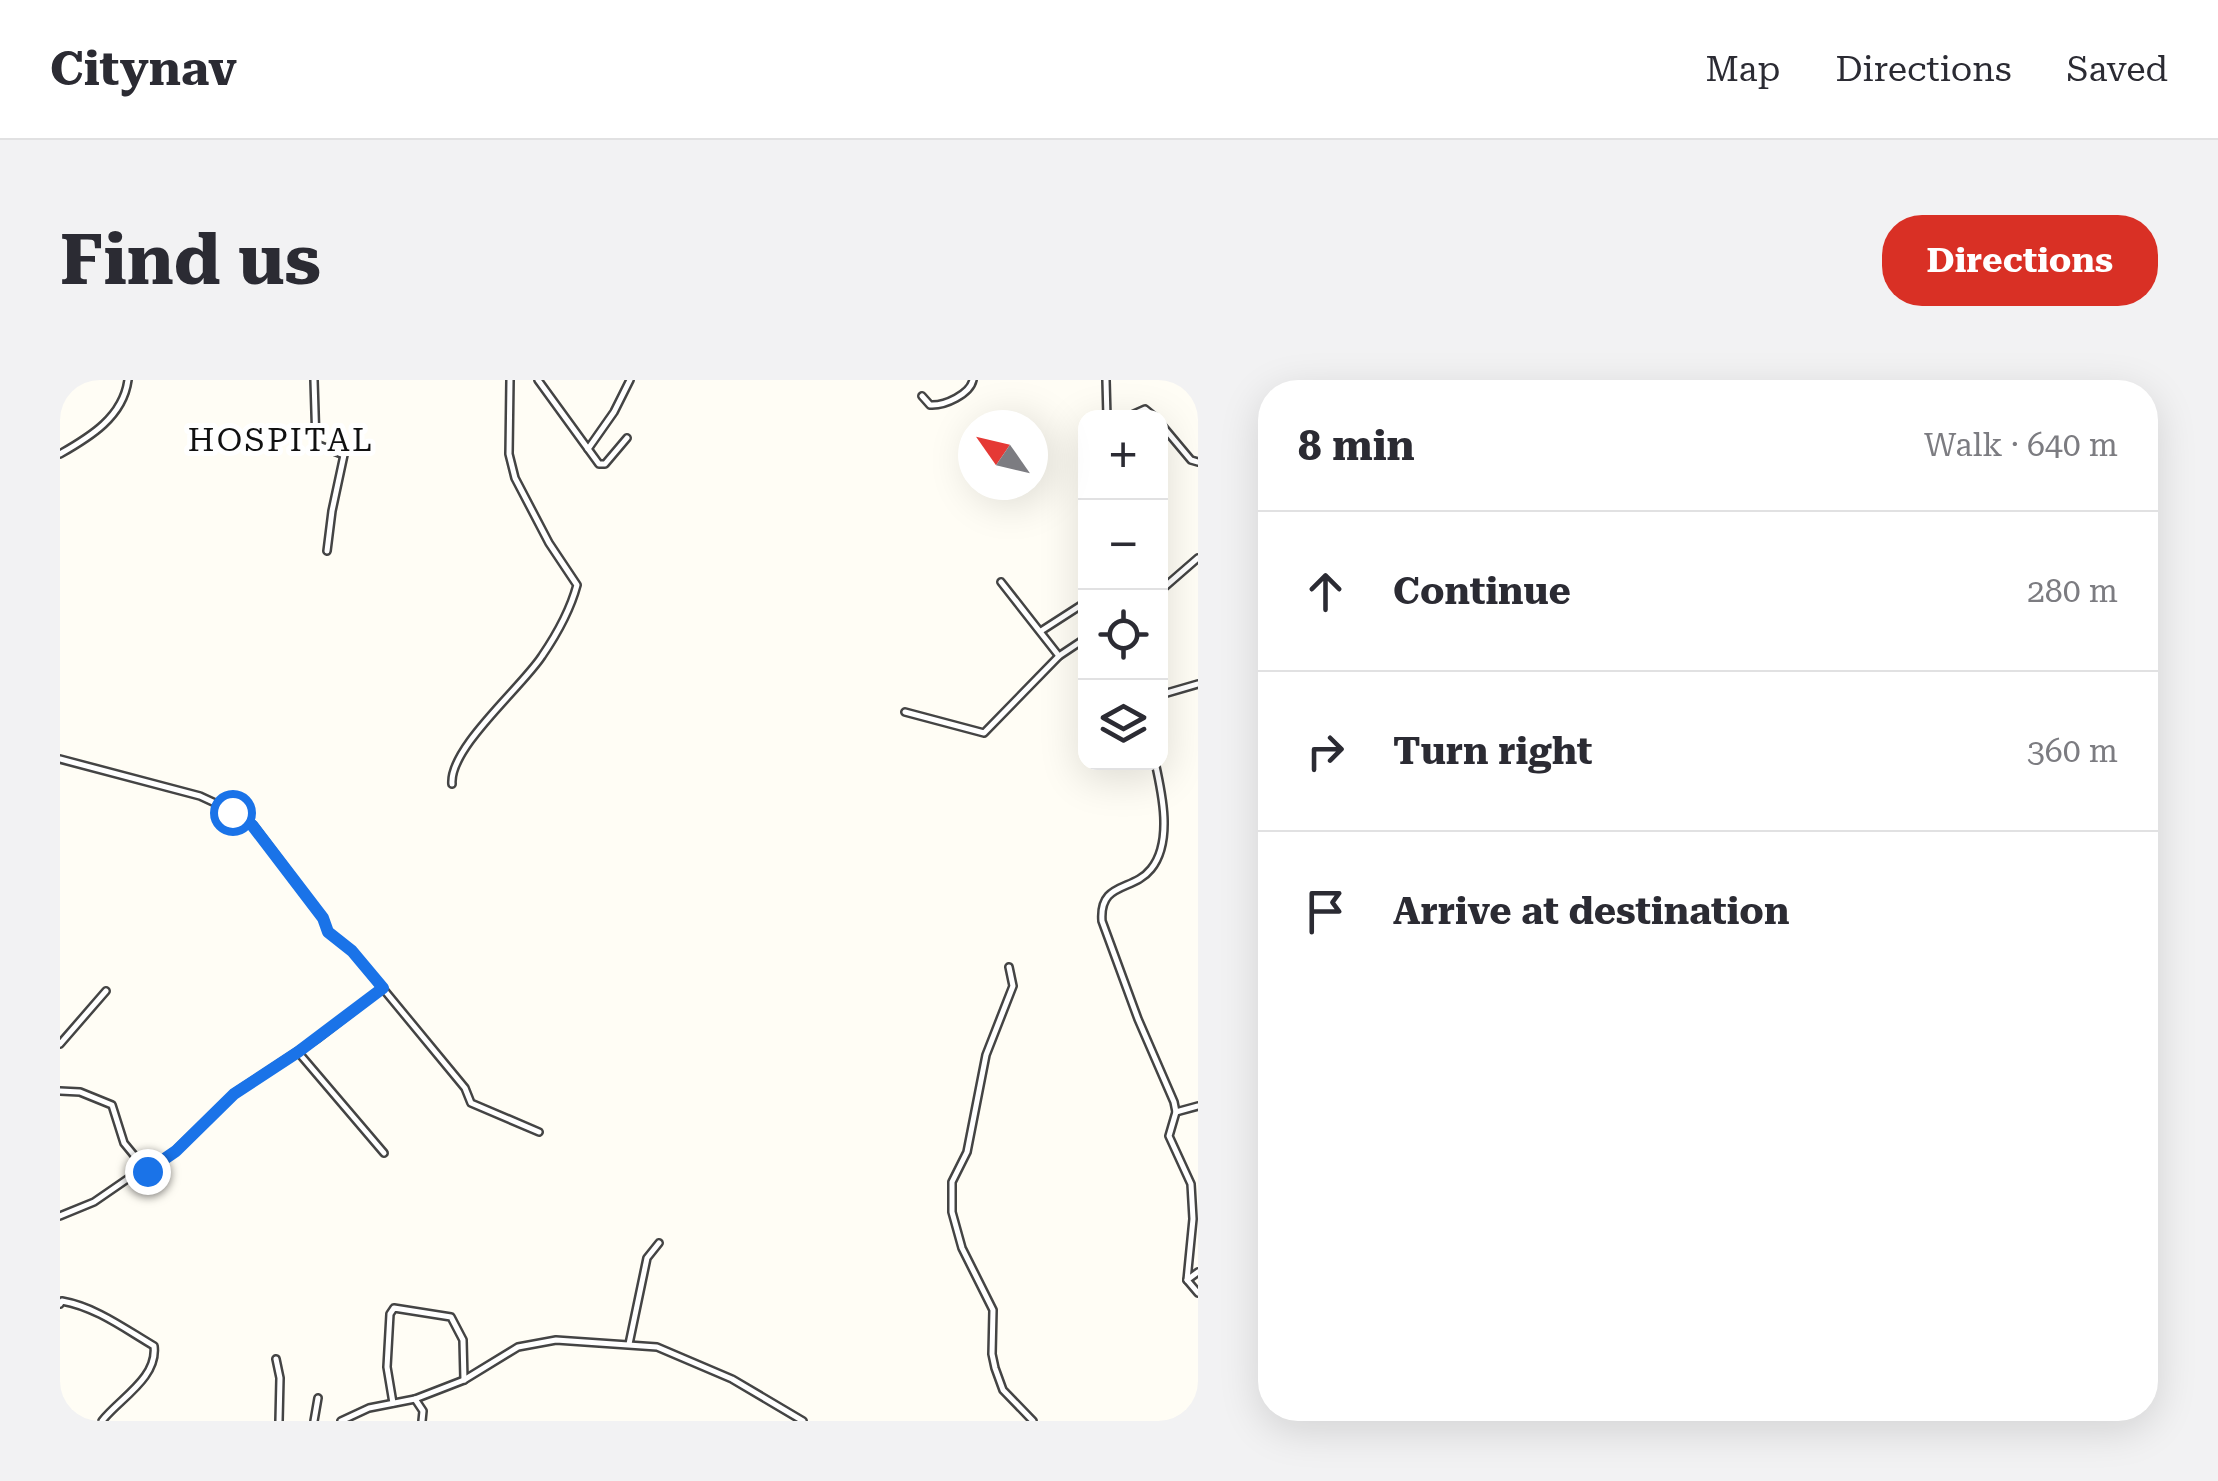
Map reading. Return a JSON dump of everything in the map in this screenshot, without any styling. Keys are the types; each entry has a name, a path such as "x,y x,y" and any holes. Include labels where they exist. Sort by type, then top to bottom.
{"street":[{"path":"61,453 101,428 124,400 128,380"},
{"path":"314,380 316,444 344,454 328,551"},
{"path":"452,784 451,776 478,731 540,659 572,607 578,585 550,544 515,478 509,454 510,380"},
{"path":"538,380 602,465 627,438"},
{"path":"588,449 630,380"},
{"path":"922,396 930,405 938,406 965,393 973,380"},
{"path":"1106,380 1107,410"},
{"path":"1168,432 1191,460 1198,462"},
{"path":"1161,590 1198,558"},
{"path":"1001,582 1060,656"},
{"path":"1041,632 1078,607"},
{"path":"905,712 984,733 1060,656 1078,644"},
{"path":"1168,693 1198,684"},
{"path":"60,760 200,796 247,820 323,918 328,932 352,951 383,988 465,1088 471,1103 539,1132"},
{"path":"1157,770 1164,798 1158,858 1144,876 1114,890 1102,904 1101,912 1126,988 1176,1112 1169,1136 1185,1165 1193,1206 1187,1280 1198,1293"},
{"path":"1009,967 1013,986 986,1055 967,1152 952,1182 952,1212 962,1248 993,1310 995,1368 1004,1390 1032,1421"},
{"path":"60,1216 94,1202 138,1171 147,1171 176,1151 234,1094 383,988"},
{"path":"60,1044 106,990"},
{"path":"298,1052 384,1152"},
{"path":"60,1091 80,1092 112,1105 124,1143 147,1171"},
{"path":"1176,1112 1198,1106"},
{"path":"629,1344 647,1258 659,1243"},
{"path":"1187,1280 1198,1272"},
{"path":"60,1304 72,1303 104,1316 154,1346 155,1356 135,1389 102,1421"},
{"path":"392,1403 387,1367 390,1314 394,1308 437,1313 452,1319 464,1345 464,1380"},
{"path":"340,1421 369,1408 415,1399 464,1380 518,1347 556,1340 657,1348 732,1379 803,1421"},
{"path":"276,1359 280,1378 279,1421"},
{"path":"314,1421 318,1398"},
{"path":"415,1399 423,1411 422,1421"},
{"path":"62,1418 72,1421"}],"district":[{"name":"HOSPITAL","path":"281,440"}],"route":[{"path":"147,1171 176,1151 234,1094 318,1038 383,988 352,951 328,932 323,918 252,825 232,812"}]}
